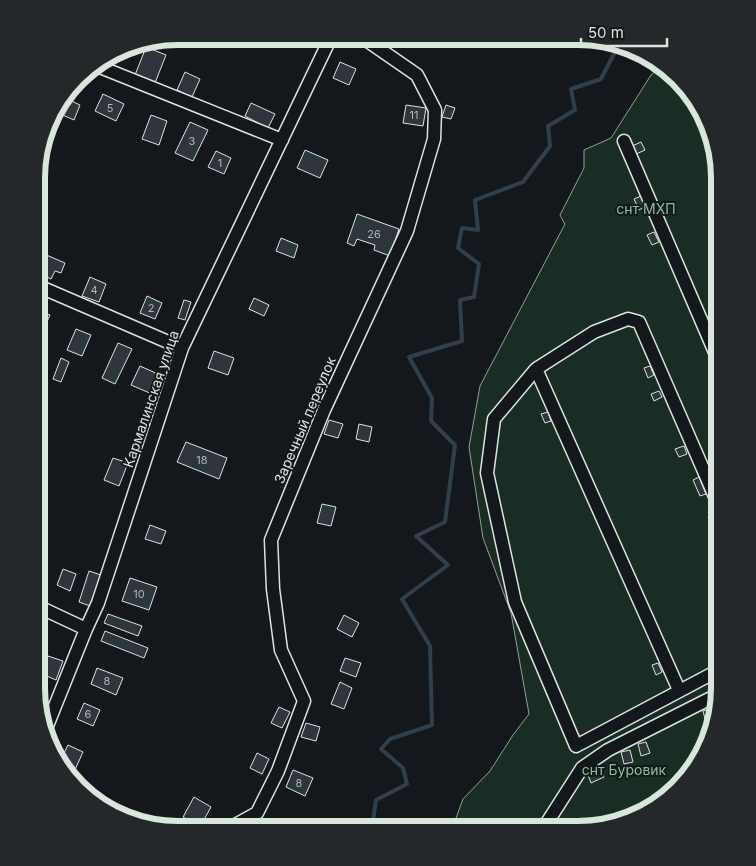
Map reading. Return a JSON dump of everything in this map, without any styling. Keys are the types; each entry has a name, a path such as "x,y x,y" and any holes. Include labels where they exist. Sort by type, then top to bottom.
{"street":[{"name":"Кармалинская улица","path":"49,718 98,603 182,348 327,45"},
{"name":"Заречный переулок","path":"242,821 257,813 278,771 304,701 281,650 273,589 270,540 324,410 407,231 434,139 435,110 417,75 374,45"},
{"path":"103,68 282,140"},
{"path":"624,141 711,343"},
{"path":"45,289 182,348"},
{"path":"711,487 639,322 628,319 594,332 536,369 494,419 487,473 515,602 576,746 711,674"},
{"path":"536,369 679,690"},
{"path":"45,610 86,629"},
{"path":"549,821 582,768 608,750 711,698"}],"green space":[{"path":"656,71 683,97 701,127 710,161 711,697 704,731 693,754 672,782 644,803 621,814 587,821 455,821 463,799 490,771 529,714 511,613 483,538 469,447 480,386 565,224 560,215 584,168 584,150 611,138 651,75"}],"building":[{"path":"150,49 166,55 155,83 135,75 145,50"},
{"path":"340,62 356,69 349,85 333,78"},
{"path":"185,72 200,79 192,97 177,90"},
{"path":"103,94 124,104 116,121 95,111"},
{"path":"71,101 80,105 74,120 62,115"},
{"path":"251,103 275,114 268,128 245,116"},
{"path":"406,105 426,108 423,126 403,123"},
{"path":"446,105 455,108 451,119 442,117"},
{"path":"151,115 167,121 159,145 142,139"},
{"path":"190,122 208,130 193,161 175,153"},
{"path":"641,142 645,150 634,155 630,147"},
{"path":"305,150 328,160 320,178 297,168"},
{"path":"216,151 231,158 224,174 208,167"},
{"path":"641,196 646,206 639,210 634,199"},
{"path":"357,214 399,229 390,256 374,250 375,245 357,239 354,246 347,243"},
{"path":"654,232 659,242 652,245 647,235"},
{"path":"281,238 298,245 294,258 276,251"},
{"path":"45,254 65,263 61,273 55,271 51,279 45,276"},
{"path":"90,277 106,284 99,302 82,296"},
{"path":"147,296 162,303 155,319 140,313"},
{"path":"254,298 269,305 264,316 249,309"},
{"path":"184,300 191,302 185,320 178,318"},
{"path":"45,313 50,315 45,326"},
{"path":"76,329 91,335 82,356 67,350"},
{"path":"118,343 132,349 115,384 102,378"},
{"path":"214,351 234,358 228,375 208,368"},
{"path":"61,358 69,362 61,382 53,379"},
{"path":"140,366 160,375 152,394 131,385"},
{"path":"650,366 654,375 648,378 644,368"},
{"path":"659,391 662,397 654,401 651,394"},
{"path":"548,412 551,421 545,423 541,414"},
{"path":"329,420 343,424 338,438 324,434"},
{"path":"359,424 372,427 369,442 356,439"},
{"path":"186,442 227,458 219,479 177,462"},
{"path":"684,446 687,454 679,457 675,449"},
{"path":"113,458 128,463 119,486 104,480"},
{"path":"699,477 706,494 700,496 693,480"},
{"path":"322,504 336,507 331,526 317,523"},
{"path":"150,525 166,531 161,544 145,539"},
{"path":"63,569 76,574 70,591 57,585"},
{"path":"89,571 101,575 90,606 79,602"},
{"path":"130,578 157,587 149,610 122,601"},
{"path":"108,614 142,626 138,636 104,623"},
{"path":"344,615 359,623 352,637 337,629"},
{"path":"105,631 148,648 144,658 101,641"},
{"path":"48,656 63,661 56,680 45,675 45,665"},
{"path":"345,658 361,663 356,677 340,671"},
{"path":"658,663 662,672 656,675 652,665"},
{"path":"97,668 123,678 116,695 91,684"},
{"path":"340,682 352,688 344,709 331,704"},
{"path":"84,703 100,710 93,726 77,719"},
{"path":"279,707 290,712 282,728 271,723"},
{"path":"709,709 706,723 703,711"},
{"path":"306,723 320,727 316,741 301,737"},
{"path":"646,742 650,753 641,756 638,744"},
{"path":"68,745 83,752 74,771 73,769 63,754"},
{"path":"630,750 633,762 624,764 621,752"},
{"path":"257,753 269,759 262,774 250,768"},
{"path":"293,770 313,778 305,796 286,787"},
{"path":"601,770 604,777 591,783 588,775"},
{"path":"194,797 211,807 203,821 190,821 183,817"}],"waterway":[{"path":"373,821 376,800 407,784 403,768 381,749 390,739 432,725 430,646 402,599 448,565 416,536 445,522 455,445 431,421 432,398 409,357 462,341 460,300 474,297 479,264 458,248 462,228 478,230 475,200 523,182 550,146 548,126 575,110 571,89 601,79 615,51"}],"park label":[{"name":"снт МХП","path":"646,209"},
{"name":"снт Буровик","path":"624,770"}]}
